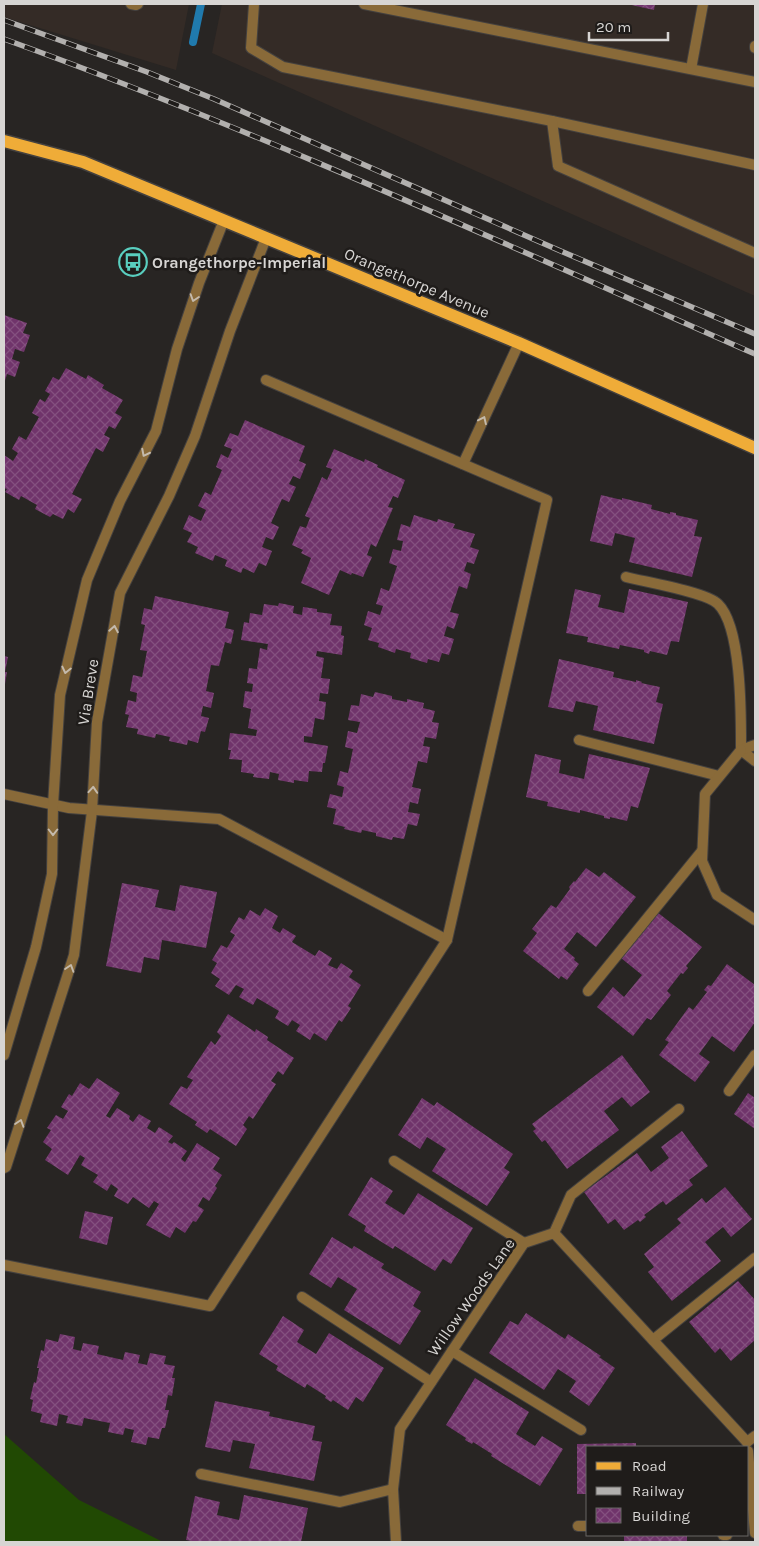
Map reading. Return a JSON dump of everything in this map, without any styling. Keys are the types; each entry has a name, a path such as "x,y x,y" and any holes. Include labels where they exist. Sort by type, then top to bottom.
{"main road":[{"name":"Orangethorpe Avenue","path":"4,141 83,162 519,343 755,448"}],"street":[{"path":"131,4 138,4"},
{"path":"254,4 251,48 283,68 552,121 755,165"},
{"path":"364,4 755,82"},
{"path":"691,69 703,4"},
{"path":"552,121 558,166 755,254"},
{"name":"Via Breve","path":"4,1056 36,947 52,874 53,805 60,694 87,580 120,501 156,431 177,349 199,283 224,220"},
{"name":"Via Breve","path":"4,1168 6,1167 74,955 92,811 97,722 120,593 169,496 195,436 230,331 266,238"},
{"path":"463,464 519,343"},
{"path":"4,1265 210,1306 447,940 547,500 266,380"},
{"path":"626,577 697,594 718,603 728,618 741,698 741,750"},
{"path":"579,740 719,776"},
{"path":"755,745 741,750 705,794 702,852 702,861 717,895 755,920"},
{"path":"741,750 755,761"},
{"path":"4,794 68,808 92,811 219,819 447,940"},
{"path":"588,991 702,852"},
{"path":"729,1091 755,1055"},
{"path":"679,1109 571,1195 554,1233 749,1444 753,1529"},
{"path":"394,1161 524,1243"},
{"name":"Willow Woods Lane","path":"396,1542 393,1489 400,1429 524,1243 554,1233"},
{"path":"653,1340 755,1258"},
{"path":"302,1298 431,1382"},
{"path":"452,1351 581,1430"},
{"path":"201,1474 340,1502 393,1489"}],"shaded area":[{"path":"4,4 189,4 176,70 4,17"},
{"path":"222,4 755,4 755,296 212,53"}],"green space":[{"path":"4,1434 79,1500 163,1542 4,1542"}],"building":[{"path":"627,4 655,4 654,10"},
{"path":"4,315 27,323 23,333 30,335 24,352 15,349 12,359 20,362 15,377 7,374 4,384"},
{"path":"66,368 86,379 88,375 104,385 102,388 123,400 115,413 122,417 115,429 109,426 104,435 110,438 103,452 96,448 72,494 82,499 74,513 68,509 63,519 53,514 50,517 35,509 37,505 21,496 19,500 5,492 7,489 4,488 4,455 13,461 18,453 12,449 19,436 26,440 39,417 32,413 40,399 45,402 50,394 45,391 53,377 59,380"},
{"path":"245,420 305,446 299,461 306,464 300,479 293,476 289,484 296,487 289,502 282,499 271,523 279,527 273,540 266,537 262,547 272,551 266,566 259,563 254,573 243,568 241,573 225,566 227,560 215,555 213,561 195,553 198,547 187,542 192,533 183,529 189,515 201,521 206,510 198,506 205,492 211,495 222,470 216,467 221,454 228,458 232,449 224,446 230,433 238,436"},
{"path":"334,449 364,462 365,459 378,465 377,467 405,480 398,498 393,496 388,507 393,508 376,547 371,544 367,555 372,557 363,577 352,573 351,575 340,570 329,595 301,583 311,558 301,553 303,550 292,545 300,526 306,528 310,518 305,516 322,477 327,480 332,469 326,467"},
{"path":"601,495 652,505 651,509 670,514 670,512 676,513 676,515 698,520 694,536 702,537 692,577 629,562 635,538 615,533 612,546 590,541"},
{"path":"414,515 437,522 438,519 455,524 453,528 475,534 470,547 479,550 474,564 467,562 464,571 471,574 467,589 459,586 450,612 459,614 454,629 447,626 444,636 454,639 449,655 442,653 439,662 428,659 427,663 410,658 411,653 396,649 395,653 378,647 379,643 368,640 372,628 364,625 368,611 380,615 383,606 376,604 381,588 389,591 397,566 389,563 393,549 401,551 403,541 397,540 401,524 410,527"},
{"path":"575,589 601,595 598,607 624,613 629,589 688,602 679,642 671,641 667,655 650,651 649,654 644,652 644,650 620,645 619,649 587,642 588,637 566,633"},
{"path":"155,596 229,612 225,628 234,630 231,644 225,642 219,666 211,665 206,691 214,693 211,708 203,706 201,716 209,718 205,732 201,731 198,743 188,740 187,745 169,741 170,737 156,734 155,738 137,734 138,729 126,727 129,715 125,714 128,700 136,702 137,693 130,691 133,675 142,677 147,651 140,650 145,625 141,624 144,608 152,610"},
{"path":"279,603 294,606 293,613 302,615 303,607 317,609 317,612 332,614 330,625 342,626 341,635 344,636 342,655 317,651 316,656 324,658 321,678 330,679 328,694 320,693 319,701 326,702 324,720 315,718 312,737 304,736 304,742 328,746 322,772 309,771 308,782 294,780 294,783 278,780 279,774 270,772 269,779 253,777 254,774 241,772 242,760 229,759 231,750 228,750 230,733 256,736 257,730 248,728 251,709 243,707 245,691 252,692 253,684 247,683 249,668 257,669 260,648 267,650 268,644 241,640 244,622 249,623 250,613 262,615 264,604 278,606"},
{"path":"4,656 8,657 5,684"},
{"path":"559,659 614,672 613,677 636,682 636,680 660,687 656,702 663,704 654,744 593,730 598,706 576,701 573,712 548,707"},
{"path":"375,692 392,696 392,699 407,702 407,699 424,703 423,708 435,711 432,722 439,723 436,739 425,737 423,746 430,747 427,763 418,761 412,787 421,789 418,804 410,802 408,812 420,814 417,826 408,824 404,839 393,837 392,840 376,836 376,833 362,830 361,833 344,829 345,827 333,824 336,809 327,807 330,794 342,797 344,787 337,785 340,771 348,773 353,749 345,747 348,731 357,733 360,722 348,720 351,705 359,706 361,694 373,697"},
{"path":"535,754 561,760 559,773 584,779 589,754 650,768 638,808 631,806 627,821 610,817 610,819 604,818 604,816 580,810 580,813 547,806 548,802 526,797"},
{"path":"586,868 599,877 604,872 636,897 596,947 577,932 564,949 579,964 567,980 561,976 559,979 523,951 537,933 532,929 551,905 556,908 570,889 569,887"},
{"path":"122,883 159,890 155,907 175,911 180,885 217,892 206,948 162,940 159,960 144,957 141,973 106,966"},
{"path":"265,908 278,916 272,928 280,933 283,928 296,936 292,942 315,956 319,950 332,958 328,965 337,969 341,963 353,971 349,977 361,985 348,1006 351,1008 342,1022 339,1020 326,1041 314,1033 310,1040 296,1031 300,1025 292,1020 288,1026 275,1018 279,1011 257,998 253,1005 239,997 244,989 236,985 229,995 215,986 220,979 211,973 217,963 212,960 221,945 227,948 235,935 230,932 239,917 244,920 250,910 260,916"},
{"path":"657,912 702,947 686,966 688,968 683,974 681,973 667,991 671,995 651,1020 647,1018 633,1036 597,1007 613,987 624,997 642,975 621,958"},
{"path":"727,964 755,985 755,1022 734,1052 712,1036 699,1054 710,1062 695,1082 659,1055 669,1042 665,1040 689,1007 693,1010 707,992 704,990 708,985 711,986"},
{"path":"228,1014 255,1032 256,1029 268,1037 267,1040 294,1058 283,1075 278,1071 271,1081 276,1084 253,1119 249,1116 243,1125 247,1129 236,1146 210,1129 207,1133 195,1125 197,1122 169,1104 181,1086 187,1089 193,1080 187,1077 211,1041 215,1045 221,1036 217,1032"},
{"path":"622,1055 650,1092 631,1107 622,1097 604,1111 619,1130 567,1169 545,1140 542,1142 533,1131 536,1129 532,1124"},
{"path":"97,1078 120,1093 106,1116 110,1118 117,1108 130,1116 129,1119 133,1122 139,1114 151,1121 147,1128 155,1133 159,1127 173,1136 168,1142 172,1144 174,1142 187,1151 181,1159 185,1162 197,1143 220,1158 213,1169 222,1175 215,1186 217,1188 209,1201 203,1197 198,1206 204,1210 185,1233 176,1227 170,1238 146,1225 159,1204 154,1201 149,1208 133,1197 128,1204 114,1196 118,1189 111,1184 107,1191 93,1182 98,1175 81,1165 85,1158 80,1155 68,1175 45,1160 52,1149 43,1142 51,1130 47,1128 56,1115 63,1119 68,1111 61,1107 69,1094 72,1096 80,1083 89,1089"},
{"path":"748,1093 755,1098 755,1129 734,1114"},
{"path":"422,1098 434,1106 437,1102 513,1154 504,1168 510,1172 487,1206 432,1171 446,1149 427,1137 420,1149 398,1135"},
{"path":"682,1131 708,1166 689,1180 693,1185 666,1205 663,1201 644,1215 646,1217 640,1222 638,1220 624,1230 615,1219 608,1224 584,1192 637,1153 651,1172 669,1158 661,1147"},
{"path":"371,1177 393,1191 385,1203 404,1215 418,1193 473,1228 451,1264 443,1259 435,1271 395,1246 393,1249 364,1231 366,1226 348,1215"},
{"path":"725,1187 752,1219 731,1237 723,1227 705,1242 721,1261 672,1301 648,1272 654,1267 644,1254 681,1223 677,1219 702,1198 706,1203"},
{"path":"85,1211 113,1217 107,1245 79,1238"},
{"path":"332,1237 352,1249 354,1246 384,1264 381,1268 421,1292 413,1306 421,1311 400,1345 344,1310 357,1289 338,1277 331,1288 309,1274"},
{"path":"738,1281 755,1300 755,1340 731,1361 720,1348 715,1353 689,1322"},
{"path":"526,1313 565,1339 568,1334 601,1356 599,1357 615,1368 589,1406 569,1392 576,1381 558,1369 544,1390 489,1353 510,1321 518,1325"},
{"path":"283,1316 304,1330 297,1342 316,1354 329,1333 384,1368 363,1402 356,1397 348,1410 333,1400 331,1402 325,1398 326,1396 307,1384 305,1388 276,1370 278,1366 259,1354"},
{"path":"60,1334 75,1337 73,1349 81,1351 83,1343 99,1346 97,1354 123,1360 125,1352 140,1355 138,1363 147,1365 150,1353 166,1356 164,1364 175,1366 172,1378 175,1378 172,1396 168,1395 165,1410 169,1410 165,1428 162,1428 159,1439 148,1437 146,1445 131,1442 134,1430 125,1428 123,1435 108,1432 110,1423 84,1418 82,1426 66,1423 68,1416 59,1414 57,1426 40,1422 42,1414 31,1411 33,1400 30,1399 34,1382 36,1383 41,1350 44,1351 46,1339 58,1342"},
{"path":"475,1378 529,1412 516,1434 535,1446 542,1436 563,1449 540,1486 491,1456 492,1454 473,1442 472,1444 465,1440 466,1438 446,1425"},
{"path":"215,1401 270,1412 269,1416 315,1426 312,1440 322,1442 314,1481 249,1468 255,1444 233,1440 230,1452 205,1447"},
{"path":"636,1443 636,1446 586,1446 586,1494 577,1494 577,1444"},
{"path":"244,1495 308,1508 301,1542 198,1542 186,1540 195,1496 220,1502 217,1515 239,1520"},
{"path":"624,1536 687,1536 687,1542 624,1542"}],"waterway":[{"path":"193,42 201,4"}],"railway":[{"path":"4,20 147,72 214,99 755,334"},
{"path":"4,39 99,74 288,150 755,354"}],"place":[{"name":"Orangethorpe-Imperial","path":"133,262"}]}
